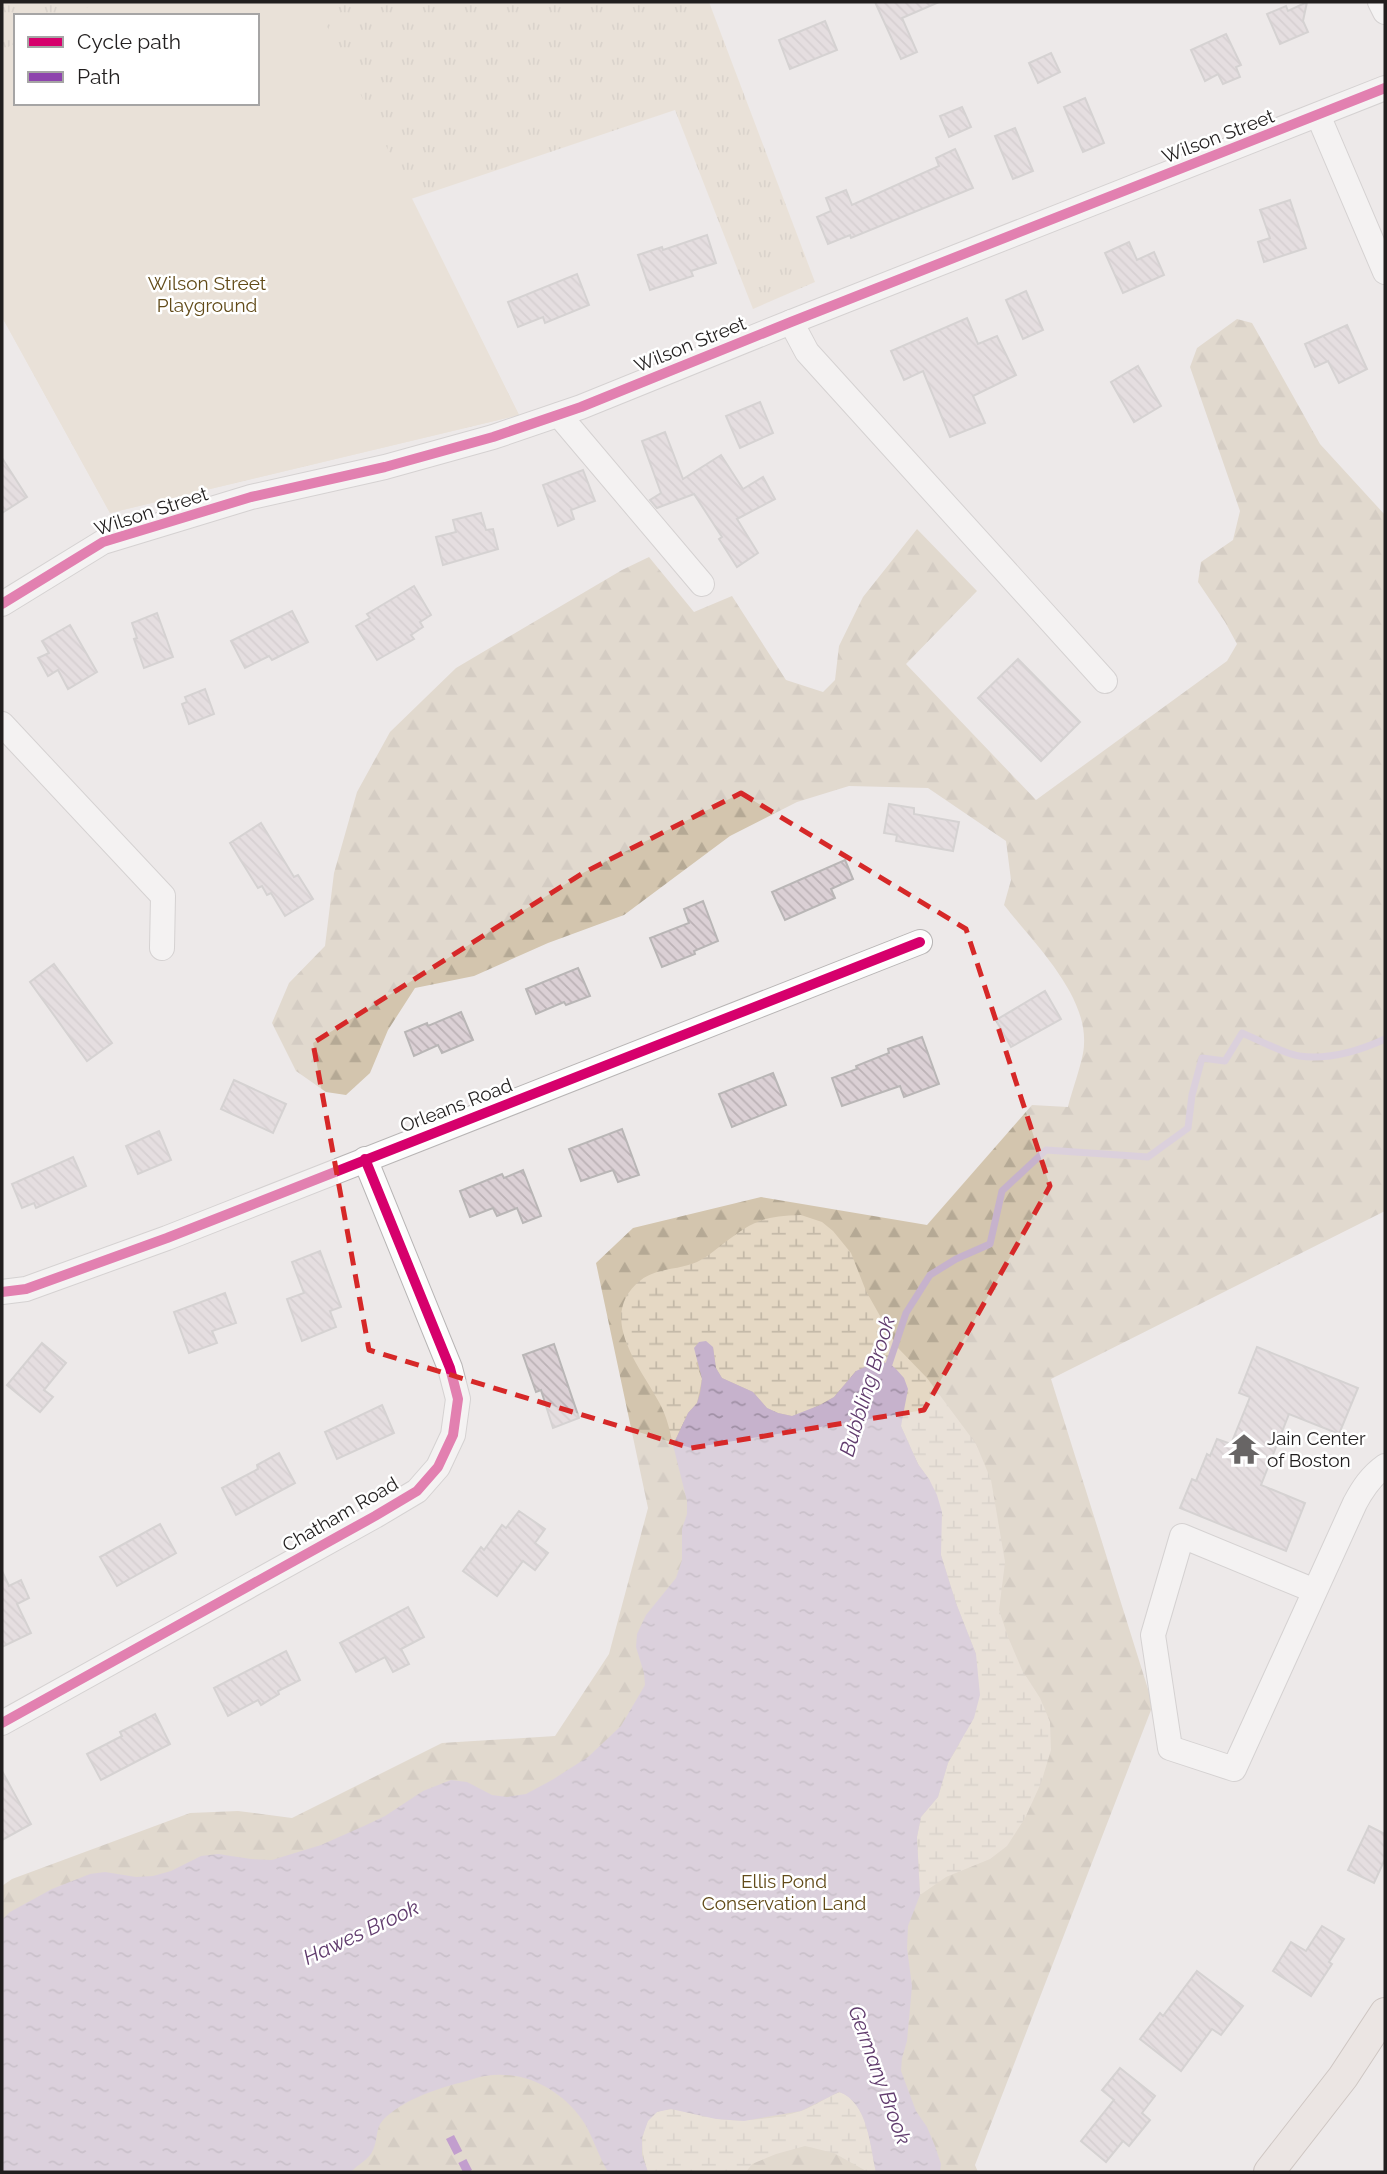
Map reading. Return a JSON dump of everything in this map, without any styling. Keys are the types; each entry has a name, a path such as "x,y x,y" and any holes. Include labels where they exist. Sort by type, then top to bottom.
{"main road":[{"path":"1269,2172 1343,2077 1385,2013"}],"street":[{"path":"1380,2 1385,12"},
{"name":"Wilson Street","path":"2,604 103,542 251,497 409,461 559,415 1385,88"},
{"path":"1318,115 1385,272"},
{"path":"790,322 807,352 1105,681"},
{"path":"559,415 702,584"},
{"path":"2,724 163,896 162,948"},
{"name":"Orleans Road","path":"2,1292 26,1289 167,1238 920,942"},
{"name":"Chatham Road","path":"2,1723 375,1516 417,1491 438,1467 453,1434 458,1399 450,1368 365,1159"},
{"path":"1315,1591 1182,1535 1153,1635 1170,1748 1234,1769 1364,1485 1385,1466"}],"highlighted area":[{"path":"741,793 966,929 1050,1186 924,1410 691,1448 369,1350 313,1043 583,873"}],"green space":[{"name":"Wilson Street Playground","path":"2,2 709,2 815,282 753,309 675,110 411,199 519,415 110,513 2,317"},
{"name":"Wilson Street Playground","path":"98,2 315,2 519,415 110,513 2,317 2,50 14,44 14,105 259,105 259,14 74,14"},
{"name":"Ellis Pond Conservation Land","path":"1237,319 1252,323 1320,444 1385,515 1385,1211 1051,1379 1153,1705 975,2165 978,2172 2,2172 2,1886 12,1879 190,1813 238,1811 292,1818 442,1743 555,1736 609,1654 648,1508 596,1263 633,1228 761,1197 927,1225 1032,1105 1068,1107 1080,1066 1084,1044 1083,1025 1077,1006 1043,952 1004,905 1011,880 1006,841 928,788 849,786 797,802 730,836 624,915 548,943 474,976 415,988 388,1030 370,1073 346,1095 326,1092 296,1071 272,1023 289,983 325,946 334,873 357,792 390,732 456,668 622,570 649,557 694,612 732,596 786,680 823,692 835,680 839,646 863,597 917,529 977,591 906,664 1036,800 1227,661 1237,644 1198,582 1201,562 1233,540 1240,511 1190,367 1197,348"},
{"path":"801,1215 822,1222 851,1253 866,1291 898,1348 927,1378 976,1444 991,1480 1005,1562 999,1610 1022,1670 1040,1698 1050,1722 1051,1750 1041,1783 1025,1818 1007,1846 990,1859 946,1877 920,1895 917,1837 921,1817 938,1797 948,1763 959,1745 976,1654 941,1555 929,1479 918,1464 901,1426 903,1409 856,1371 834,1397 808,1411 792,1416 778,1413 767,1408 753,1392 722,1378 716,1368 713,1347 696,1363 702,1379 697,1403 688,1413 673,1445 662,1409 626,1342 622,1326 622,1310 628,1294 647,1276 697,1262 759,1221"},
{"path":"840,2092 857,2105 862,2115 876,2172 868,2172 834,2153 805,2146 752,2164 746,2172 648,2172 643,2154 643,2137 651,2116 658,2112 667,2109 687,2111 730,2120 767,2118 801,2111"}],"water":[{"path":"706,1341 713,1347 716,1368 722,1378 753,1392 767,1408 778,1413 792,1416 820,1405 834,1397 856,1371 876,1362 889,1363 904,1378 908,1389 901,1426 918,1464 937,1495 942,1512 941,1555 976,1654 980,1695 974,1718 948,1763 938,1797 921,1817 917,1837 920,1895 908,1926 907,1948 912,1986 907,2041 901,2071 916,2111 935,2146 941,2164 940,2172 876,2172 862,2115 849,2097 839,2092 801,2111 744,2121 716,2119 671,2109 657,2112 648,2121 642,2138 642,2155 648,2172 608,2172 585,2124 555,2092 529,2079 500,2075 479,2077 439,2089 400,2107 383,2120 371,2153 351,2172 2,2172 2,1920 10,1912 52,1889 90,1874 105,1872 136,1877 153,1876 171,1871 201,1856 218,1854 272,1860 321,1845 364,1826 385,1816 423,1791 451,1780 467,1782 492,1795 507,1797 526,1794 588,1757 621,1726 645,1685 636,1647 637,1634 646,1615 676,1578 682,1560 682,1529 687,1514 687,1501 673,1445 688,1413 697,1403 702,1379 694,1348 699,1342"}],"building":[{"path":"875,2 939,2 902,18 917,52 901,59"},
{"path":"1307,2 1303,21 1308,32 1280,44 1267,14 1286,6 1288,11"},
{"path":"825,21 837,50 790,69 779,40"},
{"path":"1226,34 1241,65 1236,67 1240,77 1223,84 1218,74 1205,81 1191,50"},
{"path":"1051,53 1060,72 1038,83 1029,63"},
{"path":"1085,98 1104,143 1083,152 1064,107"},
{"path":"962,107 971,127 949,137 940,116"},
{"path":"1015,128 1033,171 1013,179 995,136"},
{"path":"955,149 973,188 851,238 850,235 828,244 817,217 831,211 826,198 846,190 852,205 939,166 936,158"},
{"path":"1290,200 1306,248 1264,262 1258,242 1270,238 1260,210"},
{"path":"707,235 716,263 691,271 693,276 650,290 638,255 662,247 663,250"},
{"path":"1129,242 1137,260 1154,252 1164,275 1123,293 1105,253"},
{"path":"577,274 589,305 545,323 543,317 518,327 508,302"},
{"path":"1026,291 1043,330 1023,339 1006,300"},
{"path":"967,318 978,344 997,336 1016,375 973,396 985,423 950,437 923,371 904,380 891,351"},
{"path":"1347,325 1367,369 1339,383 1328,361 1315,367 1305,344"},
{"path":"1138,366 1161,406 1134,422 1111,382"},
{"path":"760,402 773,433 740,448 726,416"},
{"path":"665,432 683,479 721,455 743,489 763,477 775,499 737,519 758,553 737,567 719,539 722,537 694,494 657,508 650,500 661,493 642,441"},
{"path":"2,458 27,497 2,513"},
{"path":"583,470 595,501 571,510 574,519 558,526 543,485"},
{"path":"481,513 486,530 493,529 498,549 443,565 436,537 456,532 453,520"},
{"path":"414,586 431,615 420,622 423,627 411,635 414,639 377,660 356,626 370,618 367,614"},
{"path":"292,611 308,642 272,660 269,656 245,668 231,641"},
{"path":"157,613 173,657 144,668 134,639 137,638 132,623"},
{"path":"70,625 97,672 68,689 58,670 48,676 38,658 49,653 42,641"},
{"path":"1018,659 1080,722 1041,761 978,698"},
{"path":"205,689 214,714 189,724 182,704 187,702 185,697"},
{"path":"889,804 914,808 914,814 959,822 953,851 896,841 897,835 884,833"},
{"path":"261,823 294,877 298,875 313,899 285,916 271,893 267,895 262,886 258,888 230,843"},
{"path":"845,860 853,879 831,889 835,898 785,920 772,892"},
{"path":"703,901 718,941 694,951 695,954 662,967 650,938 689,923 684,909"},
{"path":"54,964 112,1043 87,1061 30,982"},
{"path":"578,968 590,996 566,1005 564,1002 536,1014 526,989"},
{"path":"1045,991 1061,1019 1011,1047 996,1020"},
{"path":"461,1012 473,1040 442,1053 438,1045 414,1056 405,1032"},
{"path":"922,1037 939,1084 904,1097 900,1086 842,1106 832,1078 889,1053 888,1049"},
{"path":"773,1073 786,1105 732,1127 719,1094"},
{"path":"234,1080 286,1104 273,1133 221,1109"},
{"path":"622,1129 639,1175 618,1182 613,1170 581,1181 569,1149"},
{"path":"159,1131 171,1160 138,1174 126,1146"},
{"path":"73,1157 86,1186 36,1208 34,1203 22,1208 12,1184"},
{"path":"523,1170 541,1216 523,1223 517,1208 497,1216 493,1208 470,1217 460,1191 502,1174 504,1178"},
{"path":"320,1251 341,1307 330,1311 336,1327 302,1341 287,1299 304,1293 292,1262"},
{"path":"225,1293 236,1323 212,1331 217,1343 189,1353 174,1312"},
{"path":"42,1343 66,1363 44,1390 53,1397 40,1412 7,1385"},
{"path":"554,1344 579,1418 553,1428 541,1390 536,1392 523,1355"},
{"name":"Jain Center of Boston","path":"1257,1347 1358,1388 1339,1434 1289,1414 1261,1485 1305,1503 1286,1551 1180,1508 1192,1479 1196,1481 1207,1454 1210,1456 1217,1439 1231,1444 1250,1397 1239,1393"},
{"path":"382,1405 394,1433 337,1459 325,1432"},
{"path":"279,1453 295,1483 236,1515 222,1488 258,1469 257,1465"},
{"path":"519,1511 545,1529 535,1543 548,1553 535,1570 523,1561 497,1596 463,1571 481,1547 484,1550 502,1525 506,1528"},
{"path":"160,1524 176,1553 117,1586 100,1557"},
{"path":"2,1571 9,1586 21,1580 29,1598 17,1604 31,1633 2,1647"},
{"path":"408,1607 424,1637 401,1649 409,1664 393,1672 385,1657 356,1672 340,1643"},
{"path":"286,1651 300,1680 278,1691 279,1694 261,1705 258,1700 228,1716 214,1688"},
{"path":"155,1714 170,1744 101,1780 87,1754 122,1736 120,1732"},
{"path":"2,1771 31,1824 2,1840"},
{"path":"1369,1826 1385,1834 1385,1859 1374,1883 1348,1870"},
{"path":"1322,1926 1344,1939 1329,1962 1332,1964 1311,1996 1273,1971 1291,1942 1306,1951"},
{"path":"1197,1971 1243,2006 1221,2035 1212,2029 1181,2071 1140,2039 1160,2013 1163,2016"},
{"path":"1120,2068 1155,2096 1142,2113 1150,2120 1129,2146 1123,2141 1106,2162 1081,2141 1114,2100 1102,2090"}],"waterway":[{"name":"Bubbling Brook","path":"887,1370 906,1313 930,1275 956,1259 990,1244 1002,1191 1046,1150 1148,1157 1188,1128 1192,1095 1202,1058 1225,1061 1242,1033 1286,1052 1310,1057 1343,1053 1385,1039"}],"marked path":[{"path":"450,2137 468,2172"}],"cycle path":[{"path":"2,604 103,542 251,497 385,467 493,437 581,407 1385,88"},
{"path":"2,1292 26,1289 167,1238 920,942"},
{"path":"2,1723 375,1516 417,1491 438,1467 453,1435 458,1399 450,1368 365,1159"}],"place":[{"name":"Jain Center of Boston","path":"1244,1449"}],"water label":[{"name":"Hawes Brook","path":"361,1932"},
{"name":"Germany Brook","path":"880,2075"}]}
